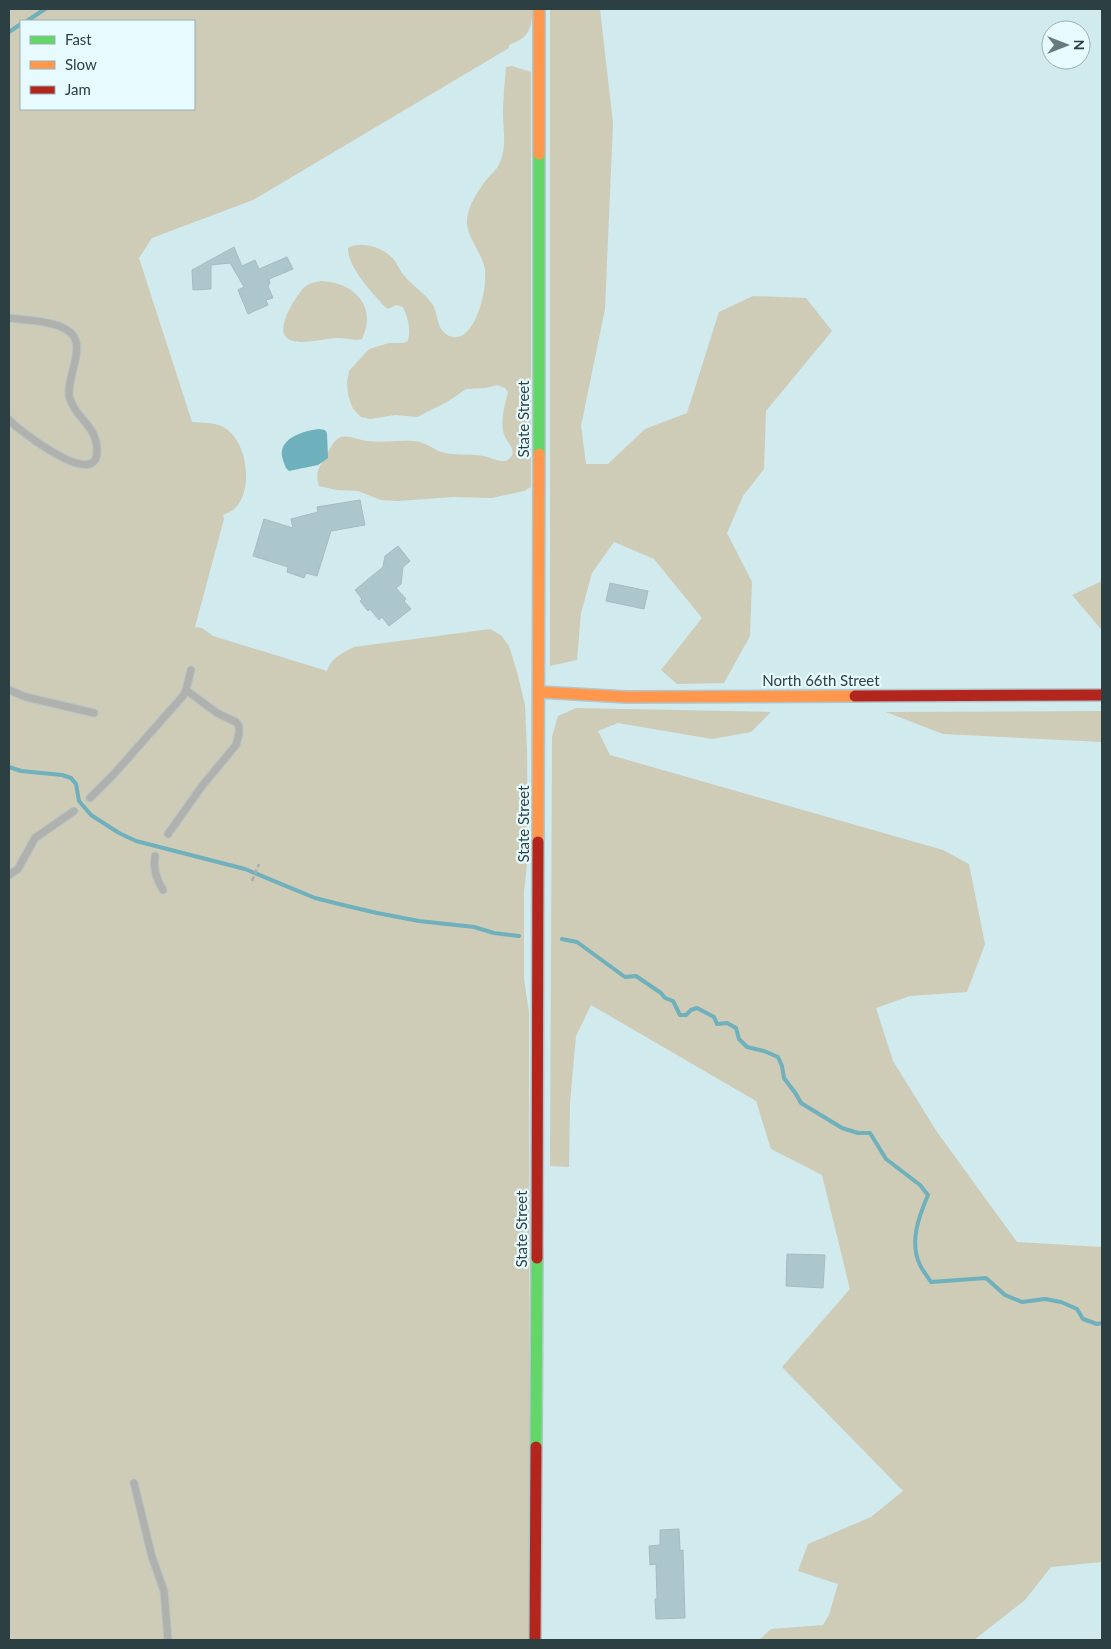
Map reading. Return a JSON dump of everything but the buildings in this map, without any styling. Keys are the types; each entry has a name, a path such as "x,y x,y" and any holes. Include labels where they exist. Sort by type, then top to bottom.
{"street":[{"name":"State Street","path":"535,1640 539,692 539,9"},
{"name":"North 66th Street","path":"539,692 626,697 1101,694"}],"lane":[{"path":"9,318 57,326 65,329 74,337 76,348 69,397 73,406 94,435 97,444 96,459 92,464 86,465 80,465 66,459 30,438 9,420"},
{"path":"90,798 114,774 176,703 186,690 191,670"},
{"path":"9,690 26,697 94,713"},
{"path":"168,834 197,792 236,745 239,734 236,722 217,713 186,690"},
{"path":"9,875 18,869 35,838 74,811"},
{"path":"155,856 155,872 158,883 163,890"},
{"path":"134,1483 152,1557 164,1591 168,1640"}],"path":[{"path":"252,881 259,864"}],"shaded area":[{"path":"9,9 533,9 528,32 521,39 509,45 509,48 253,200 152,238 139,258 192,422 216,424 231,433 238,442 245,464 246,477 242,499 232,511 223,515 224,519 195,627 202,628 213,636 327,671 334,659 354,647 490,629 501,635 509,646 517,672 525,705 527,750 528,855 524,892 524,979 529,1012 530,1640 9,1640"},
{"path":"550,9 600,9 613,123 605,309 581,426 586,464 608,464 645,429 687,413 719,312 753,296 806,298 832,331 766,411 764,469 743,496 727,533 752,582 750,636 724,683 677,684 661,670 702,618 654,559 614,542 592,573 581,613 577,660 550,666"},
{"path":"512,66 531,72 531,487 524,491 492,498 453,497 398,501 381,500 358,491 336,490 319,486 317,475 319,468 333,443 341,437 373,442 417,441 441,452 478,455 501,461 508,460 511,457 513,452 503,432 503,414 508,392 505,388 497,385 486,388 466,389 447,402 417,417 395,415 370,419 361,417 353,409 348,395 347,382 349,371 369,349 389,343 408,341 409,332 408,319 403,307 396,305 388,309 385,307 356,272 349,256 348,248 366,245 379,249 391,256 406,278 434,307 441,329 448,335 459,337 463,335 474,322 484,292 485,272 484,265 468,229 467,218 476,194 497,168 503,154 503,107 506,67"},
{"path":"321,281 333,282 343,286 359,298 367,316 362,339 333,338 297,342 286,337 284,326 293,303 306,286"},
{"path":"1102,581 1102,629 1101,629 1072,595"},
{"path":"576,708 771,712 751,732 712,739 618,723 598,731 610,755 943,850 969,864 985,944 967,992 910,996 876,1008 893,1061 937,1132 1017,1242 1102,1247 1102,1562 1051,1567 1025,1600 974,1640 759,1640 771,1629 823,1625 829,1615 838,1584 798,1571 808,1544 871,1517 903,1491 782,1367 850,1289 822,1175 771,1149 756,1101 591,1005 576,1036 570,1103 569,1167 550,1166 552,737 558,716"},
{"path":"1102,711 1102,742 943,734 886,712"}],"water":[{"path":"319,429 325,430 327,433 328,458 318,465 289,471 285,466 282,453 287,441 298,434"}],"waterway":[{"path":"28,20 45,9"},
{"path":"9,32 20,25"},
{"path":"9,767 21,771 62,775 71,778 76,784 79,801 91,815 119,833 136,841 245,869 315,898 343,905 419,921 474,927 494,933 519,936"},
{"path":"562,939 577,942 625,977 636,976 661,993 665,998 673,1001 680,1015 686,1015 691,1010 697,1008 714,1017 717,1024 727,1023 736,1028 739,1039 747,1047 778,1057 784,1078 801,1103 842,1128 858,1133 870,1133 886,1159 920,1185 928,1195 916,1229 915,1247 920,1265 931,1282 986,1278 1005,1295 1022,1302 1045,1299 1061,1302 1077,1309 1083,1319 1097,1324 1102,1323"}],"traffic: fast":[{"path":"539,154 539,454"},
{"path":"536,1447 537,1258"}],"traffic: slow":[{"path":"539,9 539,154"},
{"path":"538,842 539,454"},
{"path":"539,692 627,697 855,696"}],"traffic: jam":[{"path":"855,696 1102,695"},
{"path":"537,1258 538,842"},
{"path":"535,1640 536,1447"}]}
